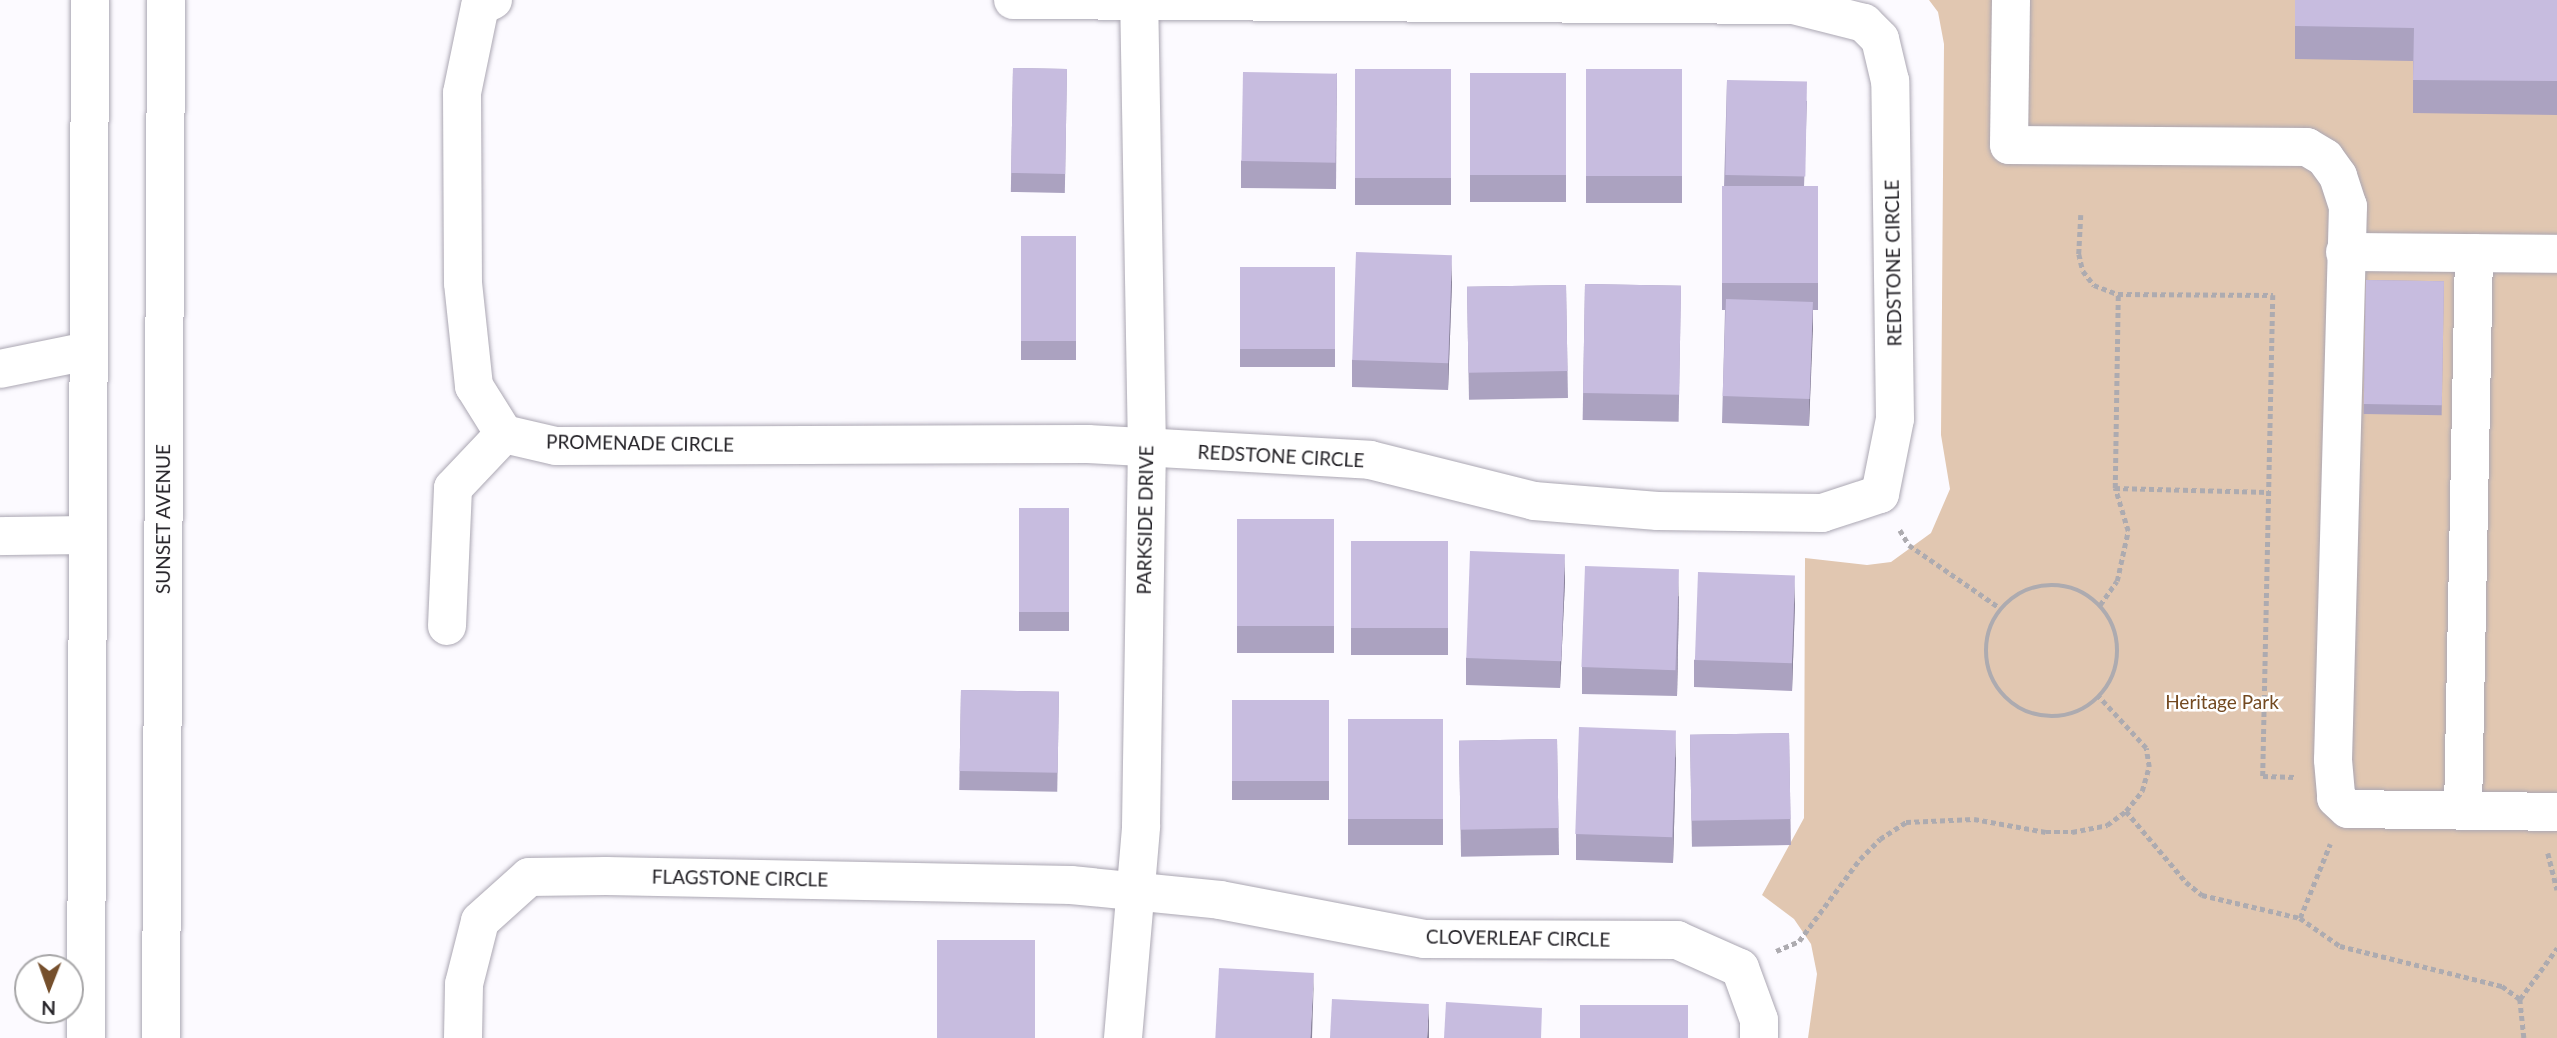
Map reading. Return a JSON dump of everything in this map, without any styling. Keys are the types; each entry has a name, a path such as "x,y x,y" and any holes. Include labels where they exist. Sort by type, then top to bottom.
{"street":[{"path":"86,1038 90,0"},
{"name":"SUNSET AVENUE","path":"161,1038 166,0"},
{"path":"447,625 453,488 504,434 474,386 463,283 462,93 480,6 493,0"},
{"path":"1013,0 1140,1"},
{"path":"2011,0 2009,145 2307,147 2325,158 2338,176 2348,206 2332,782 2336,798 2348,809 2557,811"},
{"name":"PARKSIDE DRIVE","path":"1123,1038 1136,890 1147,450 1140,1"},
{"name":"REDSTONE CIRCLE","path":"1140,1 1793,5 1864,23 1881,39 1890,81 1895,419 1880,494 1822,513 1658,511 1535,501 1370,460 1147,450"},
{"path":"2345,252 2557,254"},
{"path":"2463,810 2474,253"},
{"path":"0,369 88,351"},
{"name":"PROMENADE CIRCLE","path":"504,434 556,446 1088,444 1147,450"},
{"path":"0,536 88,535"},
{"name":"FLAGSTONE CIRCLE","path":"463,1038 464,984 480,921 528,877 770,879 1136,890"},
{"name":"CLOVERLEAF CIRCLE","path":"1136,890 1220,900 1424,939 1677,940 1740,968"},
{"path":"1740,968 1759,1020 1759,1038"}],"path":[{"path":"2081,215 2082,271 2094,285 2118,294 2273,295 2263,776 2300,777"},
{"path":"2101,605 2117,581 2126,556 2128,531 2115,488 2118,294"},
{"path":"2115,488 2269,492"},
{"path":"1880,494 1909,545 2000,608"},
{"path":"2050,584 2077,589 2101,605 2113,625 2119,648 2116,671 2099,697 2087,708 2064,716 2037,715 2013,705 1994,685 1985,660 1987,633 2000,608 2022,591 2050,584"},
{"path":"1740,968 1799,941 1860,859 1880,839 1906,822 1974,818 2046,832 2072,832 2107,825 2126,811 2142,791 2150,767 2146,748 2099,697"},
{"path":"2126,811 2186,882 2202,894 2300,918 2340,946 2480,979 2520,999"},
{"path":"2524,1038 2520,999 2557,948"}],"green space":[{"name":"Heritage Park","path":"1929,0 2557,0 2557,1038 1808,1038 1817,974 1811,944 1794,919 1762,895 1804,818 1805,558 1867,565 1891,562 1931,533 1950,489 1941,435 1944,44 1938,12"}],"building":[{"path":"2295,0 2557,0 2557,81 2413,80 2414,28 2295,26"},
{"path":"1013,68 1067,69 1065,174 1011,173"},
{"path":"1355,69 1451,69 1451,178 1355,178"},
{"path":"1586,69 1682,69 1682,176 1586,176"},
{"path":"1243,72 1337,74 1335,163 1241,161"},
{"path":"1470,73 1566,73 1566,175 1470,175"},
{"path":"1727,80 1807,81 1805,176 1725,175"},
{"path":"1722,186 1818,186 1818,283 1722,283"},
{"path":"1021,236 1076,236 1076,341 1021,341"},
{"path":"1356,252 1452,255 1448,363 1352,360"},
{"path":"1240,267 1335,267 1335,349 1240,349"},
{"path":"2366,280 2444,281 2442,405 2364,404"},
{"path":"1585,284 1681,286 1679,395 1583,393"},
{"path":"1566,285 1568,371 1469,373 1467,287"},
{"path":"1726,299 1813,302 1810,399 1723,396"},
{"path":"1019,508 1069,508 1069,612 1019,612"},
{"path":"1237,519 1334,519 1334,626 1237,626"},
{"path":"1351,541 1448,541 1448,628 1351,628"},
{"path":"1470,551 1565,554 1561,661 1466,658"},
{"path":"1585,566 1679,569 1675,670 1581,667"},
{"path":"1698,572 1795,575 1792,663 1695,660"},
{"path":"961,690 1059,692 1058,773 960,771"},
{"path":"1232,700 1329,700 1329,781 1232,781"},
{"path":"1348,719 1443,719 1443,819 1348,819"},
{"path":"1579,727 1676,730 1672,837 1575,834"},
{"path":"1789,733 1791,819 1692,821 1690,735"},
{"path":"1557,739 1559,828 1461,830 1459,741"},
{"path":"937,940 1035,940 1035,1038 937,1038"},
{"path":"1219,968 1314,973 1310,1038 1215,1038"},
{"path":"1332,999 1429,1004 1427,1038 1330,1038"},
{"path":"1446,1002 1542,1008 1541,1038 1444,1038"},
{"path":"1580,1005 1688,1005 1688,1038 1580,1038"}]}
